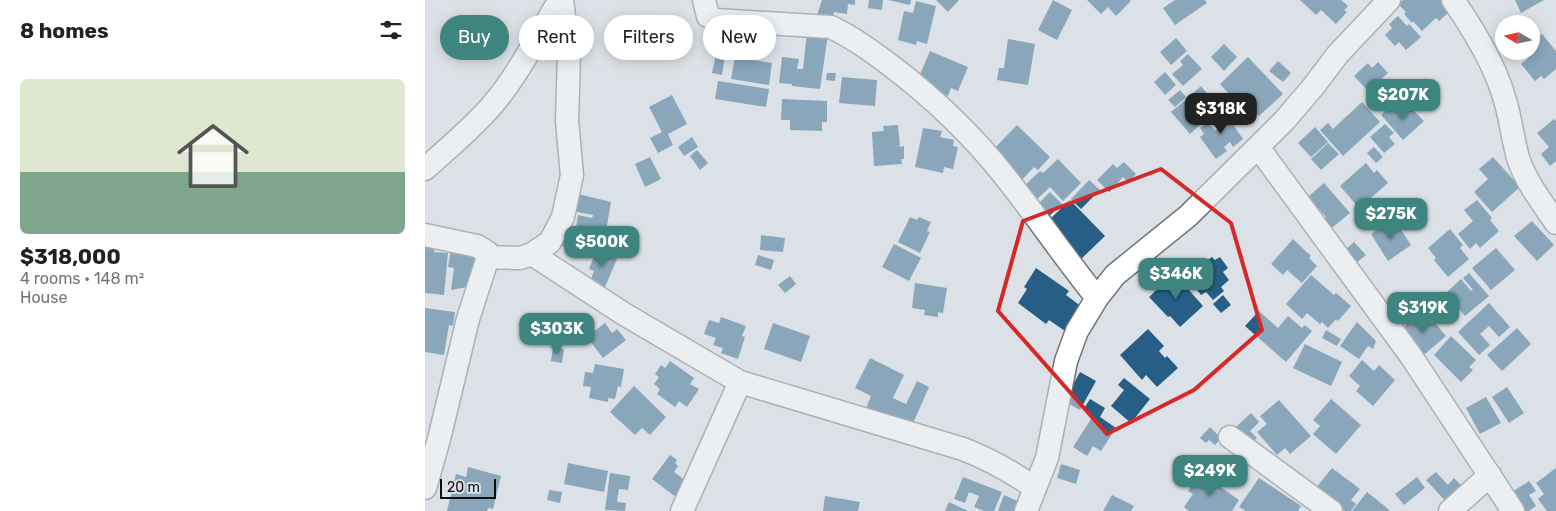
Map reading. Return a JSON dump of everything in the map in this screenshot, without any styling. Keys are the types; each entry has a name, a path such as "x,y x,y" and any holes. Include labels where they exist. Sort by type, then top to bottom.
{"street":[{"path":"425,169 493,104 512,78 561,0"},
{"path":"488,257 521,258 532,254 549,242 563,217 572,175 567,121 569,55 561,0"},
{"path":"704,0 708,16 715,20 831,27 847,35 875,54 910,81 978,145 1002,173 1097,298"},
{"path":"1026,511 1047,458 1066,361 1077,331 1097,298 1115,275 1188,216 1284,122 1337,54 1389,0"},
{"path":"1453,0 1485,54 1503,92 1519,160 1525,173 1556,223"},
{"path":"1258,147 1411,356 1513,511"},
{"path":"425,235 477,246 487,252 488,257 468,319 425,488"},
{"path":"532,254 624,314 740,382 963,449 984,457 1035,488"},
{"path":"682,511 740,382"},
{"path":"1230,437 1331,511"},
{"path":"1450,511 1491,475"}],"highlighted area":[{"path":"1161,169 1231,223 1262,330 1194,390 1107,434 998,311 1023,221"}],"building":[{"path":"822,0 855,0 855,5 848,4 847,14 834,12 833,18 817,15"},
{"path":"869,0 883,0 882,10 868,8"},
{"path":"888,0 911,0 910,5"},
{"path":"936,0 959,0 948,12"},
{"path":"1053,0 1072,10 1057,40 1038,30"},
{"path":"1087,0 1131,1 1116,16 1108,7 1101,14"},
{"path":"1175,0 1205,0 1207,3 1175,25 1163,8"},
{"path":"1300,0 1341,0 1348,6 1344,10 1347,12 1336,24 1321,10 1316,15"},
{"path":"1403,0 1448,0 1450,3 1445,8 1449,12 1439,21 1436,18 1422,31 1404,14 1406,12 1398,4"},
{"path":"1515,0 1544,0 1521,13"},
{"path":"916,1 936,6 927,44 917,41 916,45 898,40 904,11 913,13"},
{"path":"1398,16 1407,26 1409,24 1421,37 1406,50 1399,42 1395,46 1385,35 1392,28 1389,24"},
{"path":"807,32 828,34 820,89 779,83 782,57 799,59 797,69 803,69"},
{"path":"1542,34 1556,51 1556,69 1544,79 1541,76 1535,81 1521,64 1526,60 1540,60 1540,36"},
{"path":"1176,38 1187,51 1171,65 1160,52"},
{"path":"1008,39 1035,44 1028,85 997,80 999,68 1004,68"},
{"path":"1224,44 1237,57 1224,71 1211,57"},
{"path":"930,51 968,67 958,91 951,88 948,96 924,86 919,77"},
{"path":"1188,54 1202,69 1183,86 1172,74 1183,65 1180,61"},
{"path":"1248,57 1283,94 1259,116 1246,102 1241,107 1220,84"},
{"path":"715,60 724,60 722,75 712,73"},
{"path":"734,60 754,60 772,63 769,85 731,79"},
{"path":"1278,61 1291,73 1283,82 1269,71"},
{"path":"1378,62 1388,73 1368,91 1354,76 1368,63 1372,68"},
{"path":"1165,72 1176,85 1165,95 1154,82"},
{"path":"827,73 836,73 835,81 826,80"},
{"path":"842,77 877,80 875,106 839,103"},
{"path":"718,81 769,89 766,107 715,99"},
{"path":"1201,86 1210,97 1204,103 1213,113 1190,134 1171,112 1189,97 1194,103 1197,101 1191,95"},
{"path":"1180,90 1186,97 1175,107 1168,100"},
{"path":"672,95 687,124 668,134 673,145 658,153 650,138 662,132 649,107"},
{"path":"782,99 827,101 827,122 822,122 822,131 790,130 790,120 781,120"},
{"path":"1362,102 1380,122 1343,156 1320,130 1328,123 1333,129"},
{"path":"1392,105 1400,114 1409,106 1424,121 1403,140 1381,115"},
{"path":"1228,111 1237,123 1234,126 1243,139 1233,147 1230,142 1224,147 1227,151 1216,159 1200,137 1204,134 1200,128 1208,122 1215,131 1217,129 1212,123"},
{"path":"1554,119 1556,121 1556,161 1550,166 1541,154 1549,147 1537,133"},
{"path":"1385,124 1394,133 1389,137 1395,144 1384,153 1370,137"},
{"path":"898,125 900,147 904,146 904,159 901,159 902,164 874,166 872,132 884,131 883,126"},
{"path":"1017,125 1050,157 1038,170 1034,167 1020,182 990,153"},
{"path":"1315,127 1328,142 1311,157 1298,143"},
{"path":"923,128 942,131 940,137 954,140 953,146 958,147 953,169 944,167 943,173 915,167"},
{"path":"692,137 698,147 684,156 678,147"},
{"path":"1328,143 1339,154 1321,170 1311,159"},
{"path":"1374,147 1383,157 1376,163 1367,153"},
{"path":"697,150 708,163 700,170 690,156"},
{"path":"650,157 661,179 645,187 635,164"},
{"path":"1493,157 1520,187 1492,212 1474,192 1488,179 1479,169"},
{"path":"1058,159 1081,183 1063,201 1050,187 1034,202 1022,188 1040,171 1043,173"},
{"path":"1124,162 1136,174 1128,182 1123,177 1109,192 1097,180 1113,164 1117,168"},
{"path":"1366,163 1374,173 1377,170 1388,183 1359,208 1340,186"},
{"path":"1089,180 1100,190 1081,209 1071,199"},
{"path":"1324,183 1350,213 1328,231 1320,222 1326,217 1318,208 1312,212 1303,201"},
{"path":"1050,192 1062,204 1049,216 1038,204"},
{"path":"574,193 611,202 606,231 576,227 578,215 592,218 593,215 571,211"},
{"path":"1070,200 1105,236 1079,261 1051,231 1057,226 1050,219"},
{"path":"1477,200 1492,218 1490,220 1499,231 1480,248 1476,243 1470,249 1458,234 1473,221 1464,210"},
{"path":"910,217 917,220 919,217 931,222 927,231 930,232 920,253 898,242"},
{"path":"1394,219 1411,245 1388,261 1371,234"},
{"path":"1532,221 1554,245 1537,261 1514,236"},
{"path":"563,228 608,234 606,252 561,246"},
{"path":"1450,229 1463,245 1460,248 1469,259 1448,277 1434,260 1436,258 1428,248"},
{"path":"761,235 785,238 783,252 760,250"},
{"path":"1293,239 1311,256 1309,258 1317,266 1302,283 1287,270 1283,275 1271,264"},
{"path":"1354,242 1366,255 1356,263 1345,250"},
{"path":"425,244 435,245 434,252 448,253 444,295 425,293"},
{"path":"894,244 921,258 909,281 882,267"},
{"path":"1496,248 1515,270 1491,290 1472,268"},
{"path":"451,249 484,254 473,286 451,290 454,268 448,267"},
{"path":"596,251 617,259 605,287 590,281 594,271 589,269"},
{"path":"758,255 774,260 771,270 755,265"},
{"path":"1212,257 1215,260 1220,257 1228,268 1223,272 1229,280 1221,287 1224,291 1213,300 1206,292 1201,295 1189,279 1205,267 1203,263"},
{"path":"1036,268 1069,291 1066,295 1082,307 1065,331 1049,320 1046,324 1018,303 1027,289 1024,287"},
{"path":"1174,273 1203,306 1180,327 1149,297"},
{"path":"1469,273 1489,296 1465,316 1446,293 1461,279 1471,291 1473,290 1463,278"},
{"path":"1311,275 1334,295 1336,293 1351,306 1338,321 1336,319 1328,328 1307,313 1302,319 1286,304"},
{"path":"790,276 796,284 785,293 778,285"},
{"path":"915,283 947,288 943,313 938,312 938,317 924,315 925,310 912,308"},
{"path":"1223,295 1231,305 1221,313 1213,304"},
{"path":"1489,303 1510,327 1499,337 1489,326 1480,334 1490,345 1479,355 1458,332"},
{"path":"425,308 455,312 453,326 449,325 444,355 425,352"},
{"path":"1424,310 1446,336 1420,358 1401,329"},
{"path":"1259,311 1278,328 1288,316 1302,328 1305,325 1312,331 1286,362 1245,326"},
{"path":"721,317 746,326 742,336 745,337 738,359 721,353 723,348 713,345 716,338 704,334 709,320 719,323"},
{"path":"1357,322 1376,341 1373,349 1368,346 1359,359 1340,346"},
{"path":"605,323 612,333 617,329 626,340 603,358 587,337"},
{"path":"773,323 810,336 801,362 764,349"},
{"path":"1517,328 1531,344 1502,371 1487,355"},
{"path":"1148,329 1164,346 1159,351 1165,358 1167,356 1178,368 1157,387 1146,375 1142,380 1120,355"},
{"path":"1326,330 1341,339 1337,346 1322,338"},
{"path":"1451,336 1476,360 1469,367 1473,370 1461,382 1434,355"},
{"path":"1305,344 1342,362 1331,386 1293,368"},
{"path":"553,347 564,349 562,363 551,361"},
{"path":"870,358 904,375 893,398 906,404 917,381 929,387 910,430 866,408 871,396 855,388"},
{"path":"1362,360 1374,371 1379,365 1395,380 1373,406 1356,391 1360,386 1349,376"},
{"path":"670,361 694,378 690,384 699,389 687,407 679,401 675,407 657,394 660,389 654,384 659,377 655,374 661,365 665,368"},
{"path":"595,364 624,369 621,387 618,386 615,399 608,398 608,402 589,398 591,387 583,386 585,372 593,373"},
{"path":"1080,372 1096,381 1080,410 1064,401"},
{"path":"1124,378 1150,399 1131,423 1111,406 1124,390 1118,385"},
{"path":"634,386 666,417 650,435 642,428 635,435 610,412"},
{"path":"1507,387 1524,413 1509,423 1492,397"},
{"path":"1486,397 1501,423 1480,434 1466,408"},
{"path":"1090,399 1105,408 1100,417 1116,428 1101,451 1093,446 1087,456 1073,447 1093,416 1083,410"},
{"path":"1331,399 1361,425 1336,454 1313,434 1320,426 1313,420"},
{"path":"1279,400 1311,436 1290,454 1285,448 1277,455 1257,432 1267,424 1260,416"},
{"path":"1251,413 1259,422 1250,431 1257,438 1251,444 1235,428"},
{"path":"1210,427 1221,438 1215,445 1209,440 1206,443 1200,438"},
{"path":"670,455 677,460 675,463 678,466 674,472 687,482 676,497 652,479"},
{"path":"568,463 608,471 604,492 564,484"},
{"path":"1061,464 1080,470 1076,484 1057,478"},
{"path":"468,467 501,476 493,509 488,508 487,511 447,511 456,474 466,477"},
{"path":"1332,468 1360,489 1351,500 1356,504 1351,511 1345,511 1316,488"},
{"path":"1556,468 1556,511 1547,511 1538,499 1544,494 1536,483"},
{"path":"1436,472 1448,485 1454,478 1465,489 1449,505 1426,480"},
{"path":"610,473 630,476 628,490 619,489 617,502 626,503 625,511 605,510"},
{"path":"1201,473 1239,500 1232,511 1189,511 1184,507 1193,494 1188,491"},
{"path":"963,477 1002,492 994,511 984,511 974,507 979,496 969,492 965,503 954,499"},
{"path":"1417,477 1425,488 1404,505 1395,494"},
{"path":"1259,478 1301,506 1298,511 1246,511 1239,507"},
{"path":"1529,481 1536,491 1529,495 1536,506 1529,511 1524,511 1512,492"},
{"path":"549,490 562,492 560,503 547,500"},
{"path":"1367,492 1387,508 1390,511 1352,511"},
{"path":"1004,495 1022,503 1019,511 998,511"},
{"path":"1112,495 1134,506 1131,511 1103,511"},
{"path":"825,496 860,502 858,511 823,511"},
{"path":"949,502 968,511 945,511"}]}
